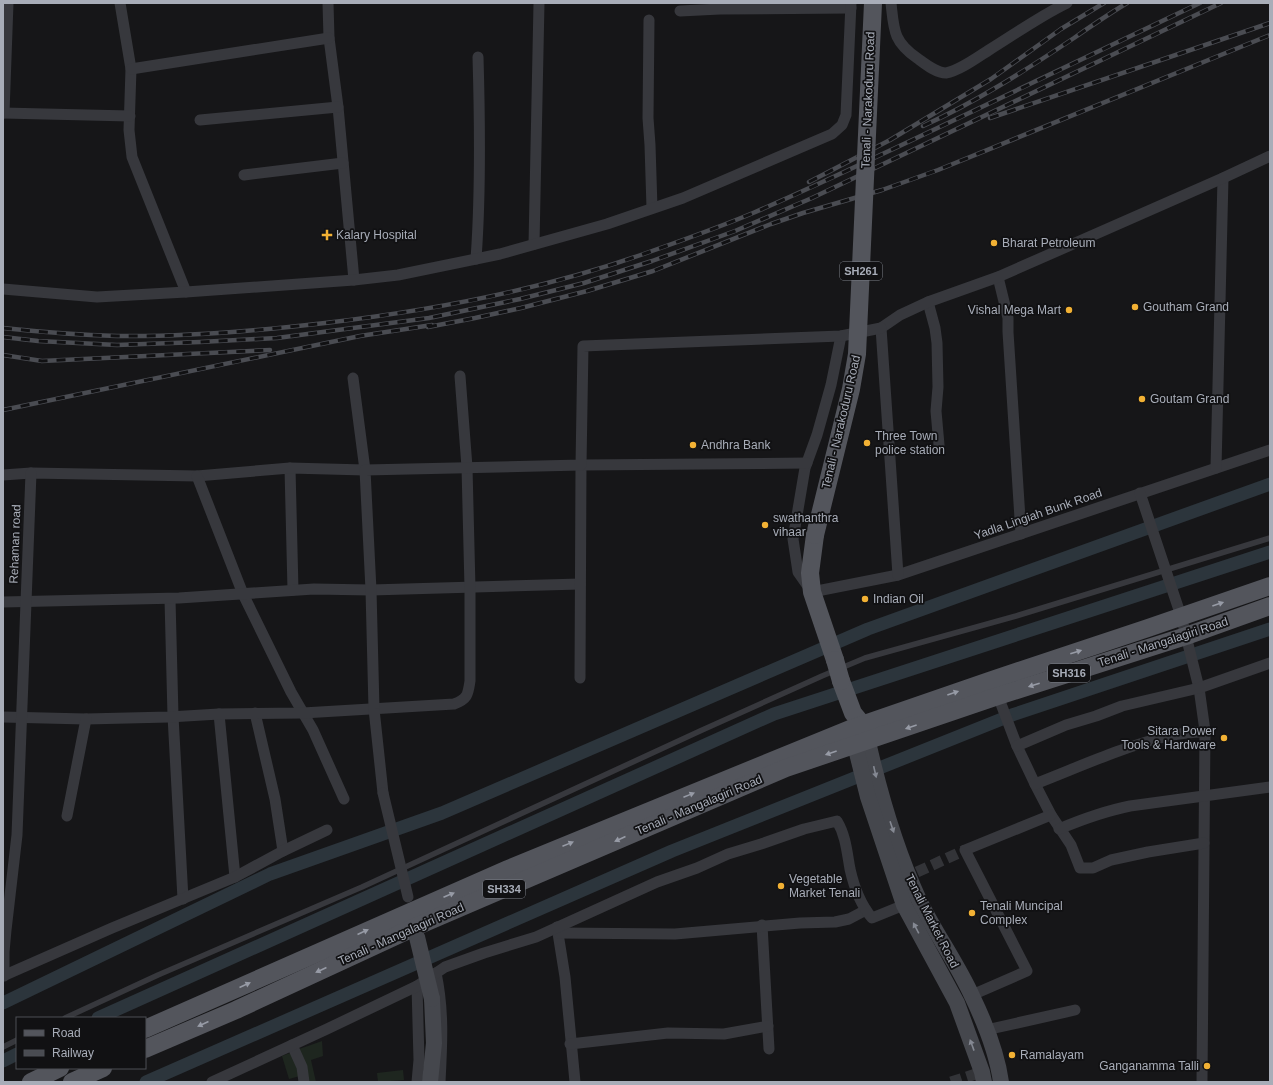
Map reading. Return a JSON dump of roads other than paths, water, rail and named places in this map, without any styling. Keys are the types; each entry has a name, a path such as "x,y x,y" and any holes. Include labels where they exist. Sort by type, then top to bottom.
{"main road":[{"name":"Tenali - Narakoduru Road","path":"860,738 815,599 810,573 815,535 851,389 857,354 873,3"},
{"name":"Tenali - Mangalagiri Road","path":"860,738 1179,610 1270,586"},
{"name":"Tenali - Mangalagiri Road","path":"860,738 1000,703 1187,641 1270,606"},
{"name":"SH334","path":"146,1029 413,918 508,869 752,776 860,738"},
{"name":"Tenali - Mangalagiri Road","path":"146,1049 236,1010 413,918"},
{"path":"31,1082 58,1069"},
{"path":"72,1082 101,1069"}],"street":[{"path":"8,3 3,113 130,116"},
{"path":"120,3 131,69 129,130 132,158 186,292"},
{"path":"328,3 329,38 338,107 354,280"},
{"path":"534,244 539,3"},
{"path":"891,3 894,33 897,40 911,54 939,72 945,73 951,72 968,63 1051,11 1067,3"},
{"path":"3,289 97,296 186,292 354,280 398,275 476,259 607,224 683,198 832,134 842,125 846,115 851,5 720,8 680,12"},
{"path":"649,20 648,118 652,208"},
{"path":"131,69 329,38"},
{"path":"476,259 479,216 480,153 478,57"},
{"path":"200,120 338,107"},
{"path":"580,678 583,346 841,336 881,328 900,316 928,302 998,277 1270,156"},
{"path":"244,175 343,163"},
{"path":"1216,468 1223,178"},
{"path":"998,277 1008,318 1021,534"},
{"path":"928,302 935,328 937,343 938,387 936,411 939,445"},
{"path":"881,328 898,575"},
{"path":"815,599 798,572 793,539 805,468 817,435 831,385 841,336"},
{"path":"3,717 22,716 86,719 219,714 303,713 454,704 463,700 468,694 470,681 470,588 467,467 460,376"},
{"path":"353,378 365,470 371,590 374,709 383,793 432,999 434,1043 430,1082"},
{"name":"Yadla Lingiah Bunk Road","path":"815,599 898,575 1270,450"},
{"path":"3,475 31,473 197,476 290,468 365,470 582,464 807,463"},
{"path":"290,468 294,590"},
{"name":"Rehaman road","path":"4,976 6,930 17,835 31,473"},
{"path":"197,476 242,594 291,692 313,730 344,799"},
{"path":"1140,494 1179,610 1197,682 1205,731 1202,1082"},
{"path":"3,602 170,599 294,590 470,588 580,584"},
{"path":"170,599 173,716 183,898"},
{"path":"1016,743 1122,706 1197,682 1270,663"},
{"path":"1000,703 1035,784 1059,829 1071,845 1080,868 1093,868 1112,860 1148,852 1204,843"},
{"path":"219,714 235,877"},
{"path":"255,714 275,799 283,851"},
{"path":"67,816 86,719"},
{"path":"1035,784 1125,749 1170,736 1205,731"},
{"name":"Tenali Market Road","path":"860,738 873,794 907,876 972,995 986,1030 1000,1075"},
{"path":"1059,829 1085,818 1110,810 1154,802 1270,788"},
{"path":"972,995 1027,971 965,850 1051,815"},
{"path":"212,1082 417,986 445,967 558,930 657,882 697,868 728,854 804,829 837,821 843,831 850,872 858,895 872,918 904,905"},
{"path":"4,976 235,877 283,851 327,830"},
{"name":"Tenali Market Road","path":"907,876 904,905 957,1003 983,1077"},
{"path":"558,930 675,934 800,923 835,922 849,919 866,910"},
{"path":"762,926 769,1049"},
{"path":"558,930 565,977 570,1044 575,1082"},
{"path":"436,973 442,1009 440,1082"},
{"path":"417,986 419,1060 417,1082"},
{"path":"986,1030 1075,1010"},
{"path":"570,1044 668,1033 724,1034 768,1026"},
{"path":"292,1045 302,1067 304,1082"},
{"path":"983,1077 1000,1075"}],"lane":[{"path":"67,1017 158,975 362,887 714,724 857,661 1167,574 1270,538"},
{"path":"3,1047 16,1040"}],"waterway":[{"path":"3,1003 270,874 442,813 868,629 1270,484"},
{"path":"100,1017 774,714 1270,552"},
{"path":"146,1082 672,851 1012,715 1270,629"},
{"path":"3,1061 16,1054"}],"tunnel":[{"path":"917,872 965,850"},
{"path":"951,1082 982,1072"}],"railway":[{"path":"809,182 890,140 991,79 1061,29 1104,3"},
{"path":"923,126 962,107 1000,85 1038,62 1127,3"},
{"path":"3,328 117,336 221,333 273,329 408,312 450,305 532,287 612,264 677,242 772,205 945,125 1200,3"},
{"path":"3,337 38,341 117,345 277,338 429,318 520,299 584,283 652,261 735,231 812,198 1221,3"},
{"path":"990,118 1270,23"},
{"path":"428,327 521,308 587,291 653,271 771,224 882,190 938,170 1270,35"},
{"path":"3,410 360,336 432,325"},
{"path":"3,355 42,361 270,350"}],"place":[{"name":"Kalary Hospital","path":"327,235"},
{"name":"Bharat Petroleum","path":"994,243"},
{"name":"Goutham Grand","path":"1135,307"},
{"name":"Vishal Mega Mart","path":"1069,310"},
{"name":"Goutam Grand","path":"1142,399"},
{"name":"Three Town police station","path":"867,443"},
{"name":"Andhra Bank","path":"693,445"},
{"name":"swathanthra vihaar","path":"765,525"},
{"name":"Indian Oil","path":"865,599"},
{"name":"Sitara Power Tools & Hardware","path":"1224,738"},
{"name":"Vegetable Market Tenali","path":"781,886"},
{"name":"Tenali Muncipal Complex","path":"972,913"},
{"name":"Ramalayam","path":"1012,1055"},
{"name":"Ganganamma Talli","path":"1207,1066"}]}
